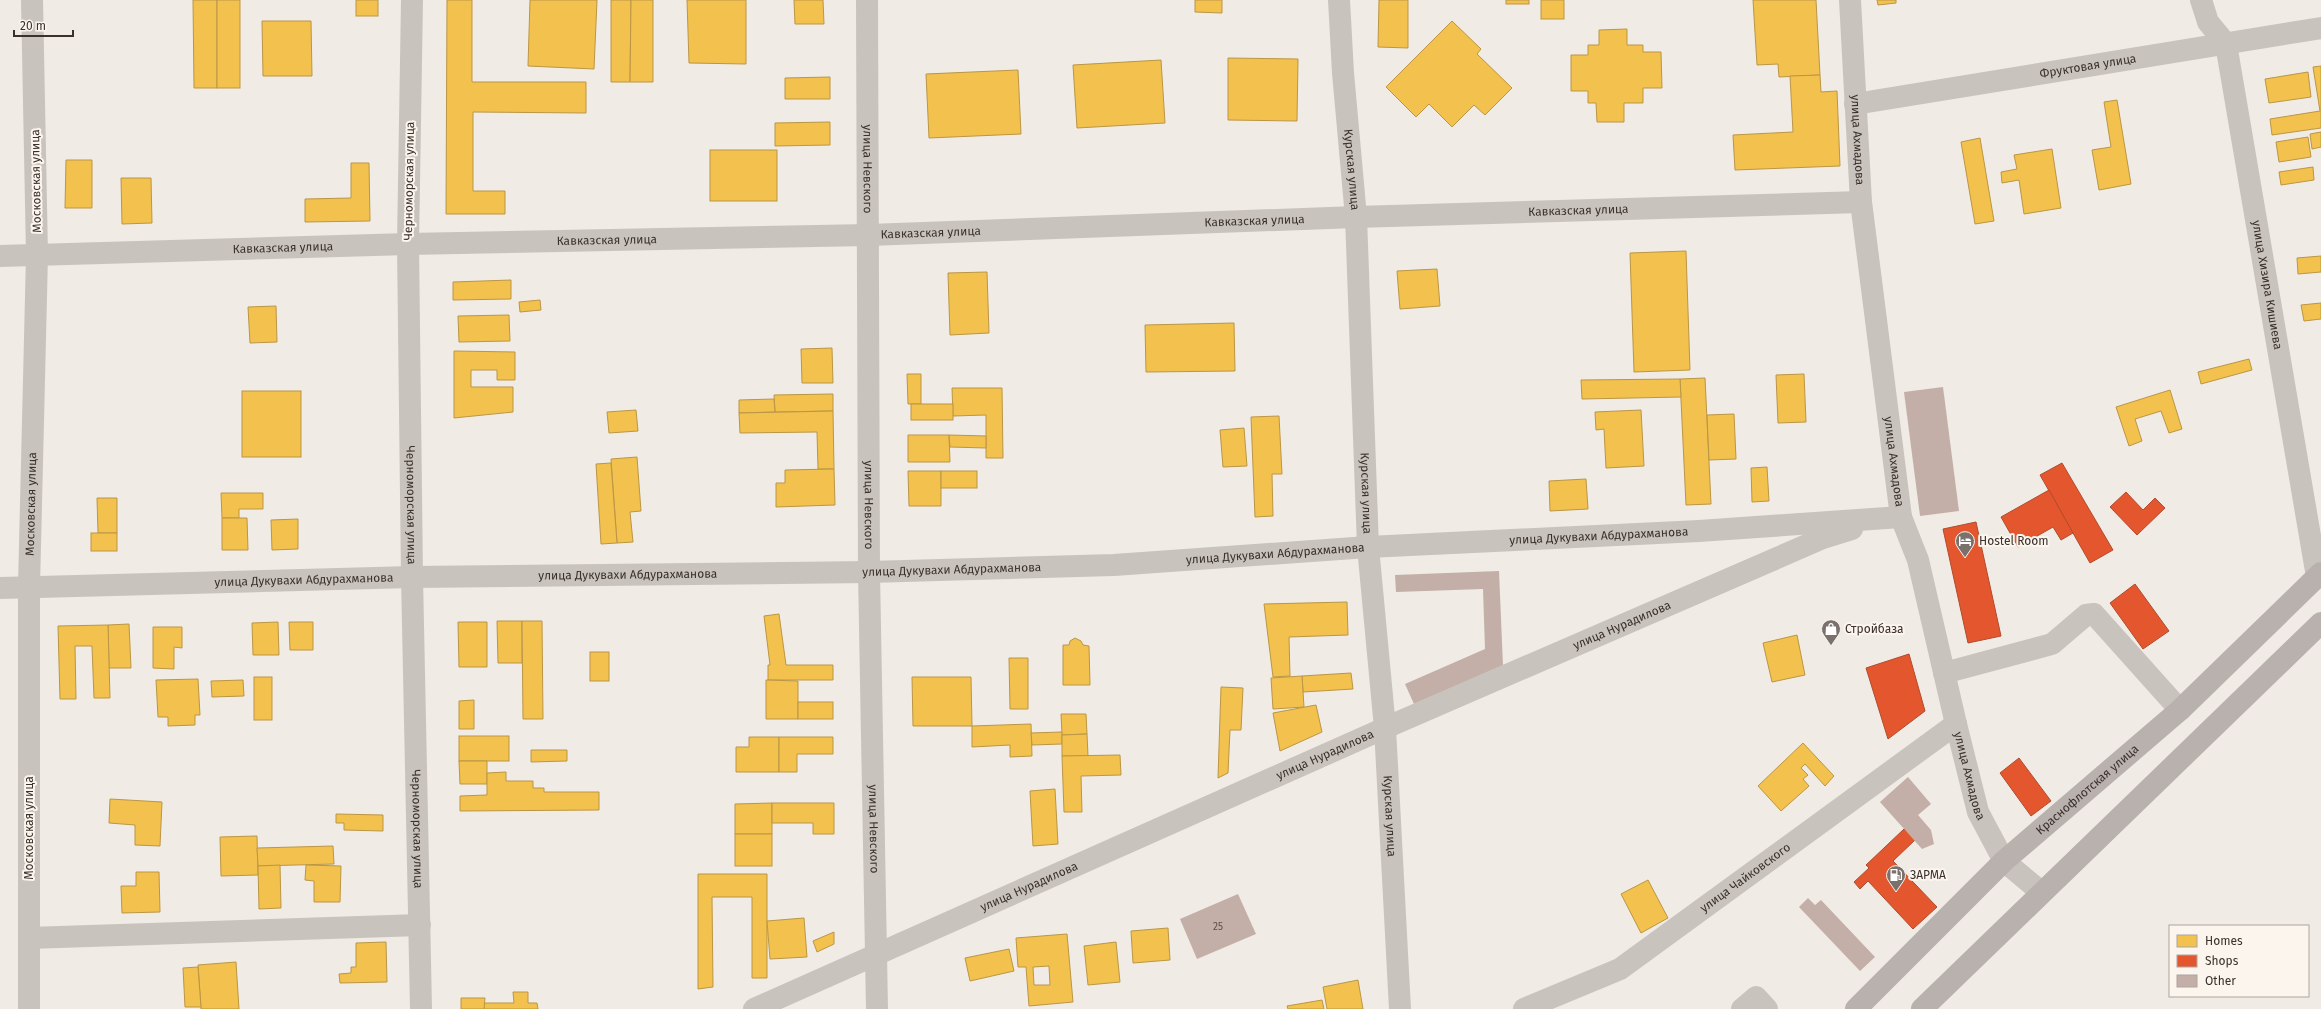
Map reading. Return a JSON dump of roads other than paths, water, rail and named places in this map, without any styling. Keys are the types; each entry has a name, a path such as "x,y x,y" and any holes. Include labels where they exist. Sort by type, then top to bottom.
{"main road":[{"name":"Краснофлотская улица","path":"1856,1009 2004,861 2180,710 2319,575"},
{"path":"1922,1009 2321,622"}],"street":[{"name":"Московская улица","path":"29,1009 29,587 37,255 32,0"},
{"name":"Черноморская улица","path":"412,0 408,244 412,577 421,1009"},
{"name":"улица Невского","path":"867,0 869,572 877,1009"},
{"name":"Курская улица","path":"1339,0 1343,73 1356,217 1368,547 1385,728 1400,1009"},
{"name":"улица Ахмадова","path":"1850,0 1861,202 1901,517 1918,560 1978,812 2004,861 2041,892"},
{"name":"улица Хизира Кишиева","path":"2201,0 2208,22 2226,44 2319,575"},
{"name":"Фруктовая улица","path":"1855,104 2321,28"},
{"name":"Кавказская улица","path":"0,256 408,244 869,235 1356,217 1861,202"},
{"name":"улица Дукувахи Абдурахманова","path":"0,588 412,577 869,572 1114,565 1368,547 1699,531 1901,517"},
{"name":"улица Нурадилова","path":"754,1009 877,956 1385,728 1823,538 1858,527 1901,517"},
{"path":"1944,673 2052,644 2086,615 2094,614 2180,710"},
{"name":"улица Чайковского","path":"1524,1009 1620,969 1956,724"},
{"path":"29,938 420,925"},
{"path":"1742,1009 1756,997 1767,1009"}],"place":[{"name":"Hostel Room","path":"1965,558"},
{"name":"Стройбаза","path":"1831,646"},
{"name":"ЗАРМА","path":"1896,892"}]}
